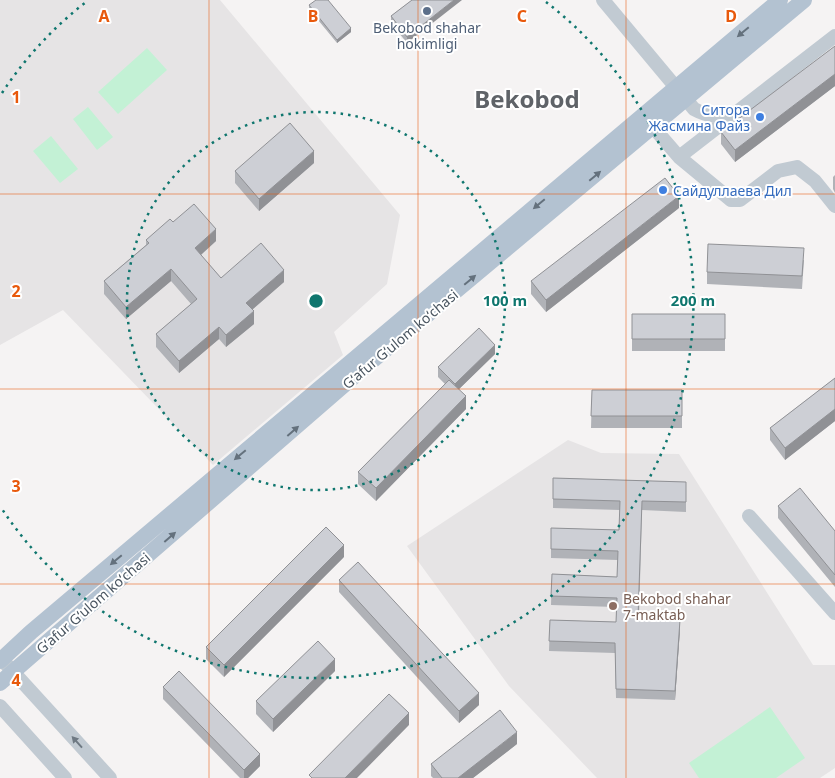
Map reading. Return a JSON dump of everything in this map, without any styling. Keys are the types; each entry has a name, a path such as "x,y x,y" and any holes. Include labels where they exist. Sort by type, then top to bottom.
{"main road":[{"name":"Gʻafur Gʻulom koʻchasi","path":"0,682 4,662 46,619 652,127 681,94 780,0"},
{"name":"Gʻafur Gʻulom koʻchasi","path":"364,361 681,94 804,0"}],"street":[{"path":"603,0 694,108 704,114 719,116 734,114"},
{"path":"679,157 835,36"},
{"path":"652,127 679,157 731,200 740,200 778,171 797,167 815,181 835,206"},
{"path":"749,516 835,613"},
{"path":"4,662 110,778"},
{"path":"0,706 65,778"}],"shaded area":[{"path":"0,0 220,0 400,215 387,284 334,332 343,355 213,465 63,310 0,345"},
{"name":"Bekobod shahar 7-maktab","path":"568,440 601,453 679,454 813,665 835,665 835,768 820,778 597,778 509,686 407,546"}],"green space":[{"path":"147,48 167,70 118,114 98,92"},
{"path":"88,107 113,137 97,150 73,119"},
{"path":"51,136 78,169 60,183 33,151"},
{"path":"770,707 805,758 776,778 699,778 689,763"}],"building":[{"path":"316,0 328,0 351,28 337,40 309,5"},
{"name":"Bekobod shahar hokimligi","path":"412,0 454,0 407,37 391,16"},
{"path":"835,46 835,74 735,150 721,132"},
{"path":"290,123 314,151 259,199 235,171"},
{"path":"665,178 679,196 546,300 531,281"},
{"path":"194,204 216,229 195,248 221,278 261,243 284,270 246,303 254,311 226,335 219,327 179,361 156,334 197,299 171,269 126,307 104,281 149,243 146,240 170,219 173,222"},
{"path":"708,244 804,248 802,276 707,272"},
{"path":"632,314 725,314 725,339 632,339"},
{"path":"479,328 495,345 455,384 438,367"},
{"path":"835,378 835,409 785,448 770,428"},
{"path":"449,380 466,396 376,488 358,472"},
{"path":"592,390 682,390 682,416 591,416"},
{"path":"553,478 686,482 686,502 642,501 638,618 680,620 675,691 616,689 615,643 549,641 550,620 616,622 617,598 551,596 552,574 617,577 618,551 551,549 551,528 619,530 620,501 553,499"},
{"path":"800,488 835,531 835,575 778,506"},
{"path":"326,527 344,545 224,665 206,647"},
{"path":"358,562 479,693 459,711 339,580"},
{"path":"318,641 335,659 273,719 256,701"},
{"path":"179,671 260,754 244,770 163,687"},
{"path":"389,694 409,713 345,778 312,778 309,775"},
{"path":"500,710 517,732 458,778 442,778 431,764"}],"place":[{"name":"Bekobod shahar hokimligi","path":"427,11"},
{"name":"Ситора Жасмина Файз","path":"760,117"},
{"name":"Сайдуллаева Дил","path":"663,190"},
{"name":"Bekobod shahar 7-maktab","path":"613,606"}],"district":[{"name":"Bekobod","path":"527,98"}]}
